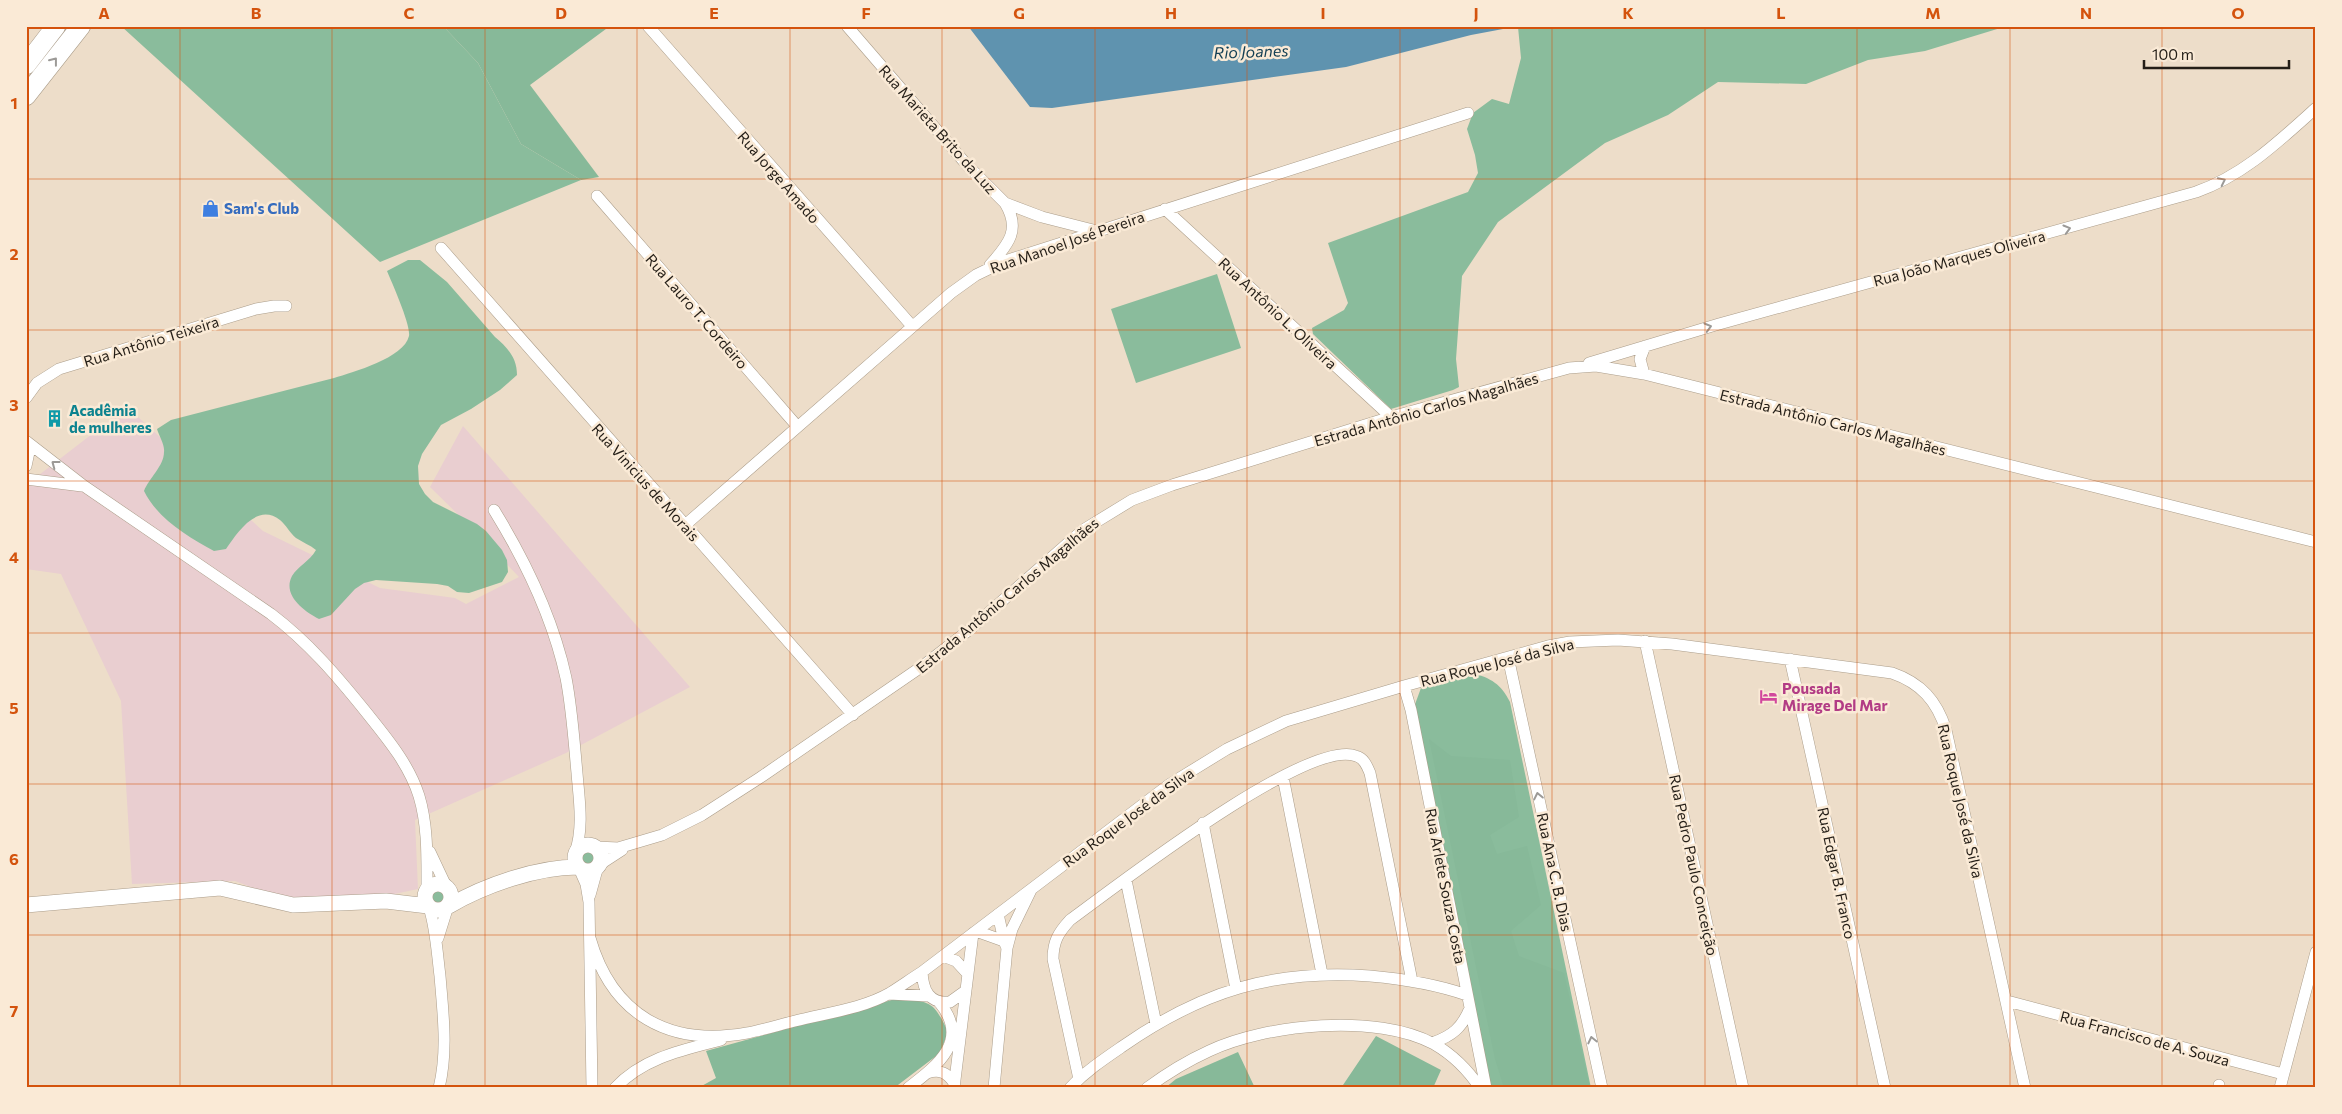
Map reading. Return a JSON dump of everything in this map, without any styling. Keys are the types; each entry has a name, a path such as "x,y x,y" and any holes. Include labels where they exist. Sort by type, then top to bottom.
{"highway":[{"path":"26,64 56,26"},
{"path":"26,96 81,26"}],"street":[{"name":"Rua Jorge Amado","path":"648,26 912,326"},
{"name":"Rua Marieta Brito da Luz","path":"847,26 967,164 1005,203 1042,217 1097,231"},
{"name":"Rua João Marques Oliveira","path":"1580,366 1645,346 2196,192 2220,183 2244,168 2316,108"},
{"name":"Rua Manoel José Pereira","path":"684,526 912,326 962,284 987,268 1468,113"},
{"name":"Rua Lauro T. Cordeiro","path":"596,196 797,426"},
{"path":"987,268 998,256 1012,234 1013,220 1005,203"},
{"name":"Rua Antônio L. Oliveira","path":"1166,209 1395,416"},
{"name":"Rua Vinicius de Morais","path":"441,248 684,526 853,715"},
{"name":"Rua Antônio Teixeira","path":"26,398 37,383 59,369 256,309 286,306"},
{"path":"1644,374 1640,359 1645,346"},
{"name":"Estrada Antônio Carlos Magalhães","path":"595,847 611,849 632,845 662,835 702,815 853,715 948,647 1082,530 1113,510 1166,488 1395,416 1580,366 1611,368 1644,374 2316,542"},
{"path":"26,443 29,452 26,466"},
{"path":"26,443 84,486 221,579 296,633 335,674 380,729 399,757 415,784 423,810 427,846 428,898 437,942 444,1039 443,1069 439,1088"},
{"path":"26,479 84,486"},
{"path":"494,510 524,564 557,644 571,712 580,815 577,860 586,884 589,902 592,1088"},
{"name":"Rua Roque José da Silva","path":"615,1088 638,1068 659,1057 852,1008 889,994 922,972 1170,784 1227,748 1286,721 1508,657 1570,642 1594,640 1645,641 1790,658 1892,673 1913,682 1925,691 1934,702 1946,730 2025,1088"},
{"name":"Rua Pedro Paulo Conceição","path":"1645,641 1743,1088"},
{"name":"Rua Ana C. B. Dias","path":"1508,657 1602,1088"},
{"name":"Rua Edgar B. Franco","path":"1790,658 1885,1088"},
{"name":"Rua Arlete Souza Costa","path":"1404,686 1413,718 1486,1088"},
{"path":"1079,1079 1053,959 1055,939 1070,920 1225,808 1283,777 1322,759 1345,754 1355,755 1362,759 1367,766 1412,981"},
{"path":"1283,777 1322,974"},
{"path":"580,815 588,838 601,858 589,902"},
{"path":"1203,823 1236,989"},
{"path":"26,905 220,888 293,905 428,898 441,910 492,885 577,860 584,845 595,847"},
{"name":"Estrada Antônio Carlos Magalhães","path":"598,866 632,845"},
{"path":"427,846 452,898 437,942"},
{"path":"577,860 587,871 598,866"},
{"path":"1126,880 1156,1024"},
{"path":"428,898 434,884 447,886 492,885"},
{"path":"1006,945 1033,886"},
{"path":"1002,911 1012,929"},
{"path":"994,1088 1006,945 1002,911"},
{"path":"954,1085 966,973 974,932 1006,945"},
{"name":"Rua Roque José da Silva","path":"590,938 595,956 609,983 618,996 643,1018 658,1026 691,1035 727,1036 748,1033"},
{"path":"2280,1088 2316,952"},
{"path":"943,956 956,961 966,973"},
{"path":"908,1088 944,1056 951,1043 953,1031 947,1012 923,986 922,972"},
{"path":"1070,1088 1079,1079 1156,1024 1196,1003 1236,989 1283,978 1322,974 1412,981 1467,995"},
{"path":"889,994 955,1000 964,992"},
{"name":"Rua Francisco de A. Souza","path":"2007,1001 2283,1074"},
{"path":"1432,1043 1453,1035 1460,1028 1470,1008"},
{"path":"1147,1088 1164,1075 1210,1050 1278,1030 1304,1026 1350,1025 1397,1032 1432,1043 1461,1063 1480,1088"},
{"path":"918,1088 925,1074 934,1071 943,1072 950,1076 954,1085"}],"shaded area":[{"path":"127,407 263,531 380,588 455,598 466,604 519,577 430,487 463,426 690,687 566,753 415,820 418,889 385,896 283,899 235,881 132,884 121,701 61,574 26,569 26,485"}],"green space":[{"path":"121,26 443,26 478,63 521,144 581,180 380,262"},
{"path":"443,26 610,26 530,85 599,177 581,180 521,144 478,63"},
{"path":"2007,26 1925,51 1868,60 1806,84 1718,82 1668,115 1605,143 1498,222 1462,276 1456,359 1459,387 1453,390 1391,409 1313,334 1312,328 1344,310 1348,303 1328,243 1468,192 1478,173 1467,129 1473,113 1492,99 1509,104 1521,58 1518,27"},
{"path":"408,260 420,260 447,282 495,337 508,349 517,369 517,375 500,390 471,409 441,425 422,454 418,466 419,484 425,494 433,502 477,524 486,531 502,550 507,560 508,572 502,582 469,593 457,592 448,586 437,584 376,580 364,583 355,589 331,615 319,619 307,612 296,602 290,590 292,576 316,550 296,538 280,520 272,515 256,517 242,528 226,549 214,551 174,526 157,510 144,491 162,462 164,446 157,429 171,420 353,372 377,363 398,351 405,344 409,331 401,304 387,271"},
{"path":"1217,274 1241,348 1136,383 1111,309"},
{"path":"1472,673 1485,677 1499,686 1510,702 1591,1088 1490,1088 1414,707 1421,688"},
{"path":"1429,739 1451,756 1510,760 1519,817 1490,835 1497,854 1527,846 1541,905 1511,931 1519,956 1564,973 1590,1088 1504,1088 1495,1059"},
{"path":"585,851 591,851 595,858 591,865 585,865 581,861 581,855"},
{"path":"435,888 441,888 446,893 444,902 435,904 430,899 430,893"},
{"path":"899,998 931,1005 948,1032 940,1053 894,1088 698,1088 716,1078 706,1051"},
{"path":"1376,1036 1441,1070 1433,1088 1341,1088"},
{"path":"1238,1052 1255,1088 1165,1088 1176,1079"}],"water":[{"name":"Rio Joanes","path":"968,26 1519,26 1471,35 1346,67 1052,108 1030,107"}],"place":[{"name":"Sam's Club","path":"210,208"},
{"name":"Acadêmia de mulheres","path":"55,419"},
{"name":"Pousada Mirage Del Mar","path":"1768,697"}]}
